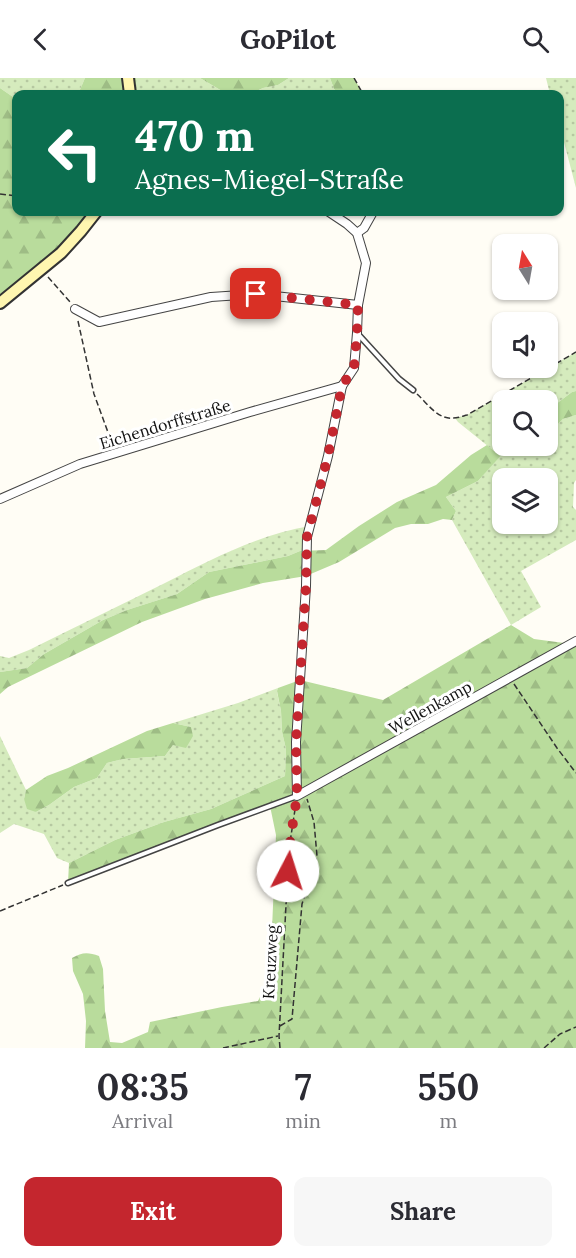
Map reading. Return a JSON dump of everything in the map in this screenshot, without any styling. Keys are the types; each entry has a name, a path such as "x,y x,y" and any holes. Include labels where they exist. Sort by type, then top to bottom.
{"street":[{"path":"0,303 61,253 93,216"},
{"path":"301,794 296,742 307,537 328,456 342,386 354,368 358,305 366,262 357,233 335,216"},
{"path":"357,233 364,228 371,216"},
{"path":"75,309 99,322 211,297 256,294 358,305"},
{"name":"Eichendorffstraße","path":"0,499 80,464 342,386"},
{"name":"Wellenkamp","path":"301,794 576,641"}],"lane":[{"path":"357,333 399,379 413,390"},
{"path":"68,883 301,794"}],"path":[{"path":"42,269 75,309 94,394 115,453"},
{"path":"413,390 438,414 451,419 467,415 576,352"},
{"path":"510,678 576,773"},
{"path":"280,1026 292,1019 302,904 317,856 314,822 301,794"},
{"name":"Kreuzweg","path":"280,1048 289,849 301,794"},
{"path":"0,912 68,883"},
{"path":"544,1048 560,1034 576,1027"},
{"path":"223,1048 279,1036"}],"green space":[{"path":"0,78 85,78 80,90 12,90 12,96 0,88"},
{"path":"85,78 136,78 137,90 80,90"},
{"path":"136,78 200,78 220,90 137,90"},
{"path":"200,78 289,78 278,85 259,90 220,90"},
{"path":"289,78 330,78 335,90 259,90 278,85"},
{"path":"330,78 354,78 361,90 335,90"},
{"path":"546,78 576,78 576,188 564,142 564,90 549,90"},
{"path":"0,88 12,96 12,216 93,216 81,231 0,303"},
{"path":"576,352 576,391 558,402 558,390 510,390 531,378 558,378 558,362"},
{"path":"576,391 576,415 563,419 558,424 558,402"},
{"path":"492,401 492,449 455,418 467,415"},
{"path":"576,415 576,480 573,507 576,510 576,540 521,571 541,607 511,625 452,520 456,511 446,497 478,481 500,456 558,456 558,424 563,419"},
{"path":"487,445 492,449 492,456 500,456 478,481 446,497 456,511 452,520 443,519 428,524 411,524 395,528 339,562 306,576 263,583 205,599 142,622 8,687 0,694 0,672 27,668 44,654 103,620 177,594 209,572 288,556 300,551 326,550 397,502 436,485 471,455"},
{"path":"310,526 307,551 209,572 177,594 103,620 44,654 27,668 0,672 0,656 9,658 29,650 254,541"},
{"path":"511,625 534,639 564,643 576,637 576,1048 85,1048 86,1021 83,994 73,971 72,958 82,954 99,956 103,969 105,1011 110,1042 122,1043 148,1032 150,1022 258,1001 270,976 276,835 270,806 68,883 69,863 115,840 164,822 211,809 285,776 286,749 278,688 300,680 383,700"},
{"path":"278,688 286,749 285,776 211,809 164,822 115,840 69,863 57,858 44,834 14,824 0,833 0,736 26,790 24,799 36,812 74,787 97,778 107,763 123,759 165,756 191,727 173,723"},
{"path":"173,723 191,727 193,736 186,748 173,745 165,756 123,759 107,763 97,778 74,787 36,812 27,809 24,799 26,790 47,776 147,731"}],"route":[{"path":"256,294 358,305 354,368 342,386 328,456 307,537 296,742 297,796 288,871"}]}
